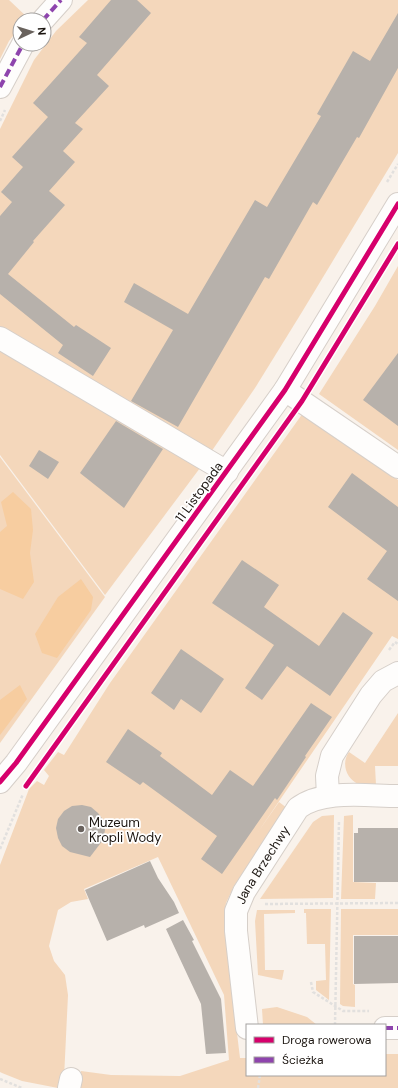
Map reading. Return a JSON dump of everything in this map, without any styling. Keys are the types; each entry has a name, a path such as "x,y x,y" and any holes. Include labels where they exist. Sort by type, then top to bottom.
{"street":[{"path":"50,12 61,0"},
{"path":"0,87 19,52"},
{"name":"11 Listopada","path":"0,782 16,763 285,390 398,204"},
{"path":"0,338 227,472"},
{"path":"285,390 398,466"},
{"path":"328,796 327,776 332,756 371,695 383,681 398,673"},
{"name":"11 Listopada","path":"0,798 16,763"},
{"name":"Jana Brzechwy","path":"247,1024 236,931 236,911 244,892 298,808 306,802 328,796 398,796"},
{"path":"380,1019 398,1028"}],"path":[{"path":"0,849 23,793"},
{"path":"335,1024 339,818"},
{"path":"260,904 398,903"},
{"path":"311,982 313,992 335,1007 343,1011 380,1019"},
{"path":"258,1088 260,1076"},
{"path":"0,1078 22,1088"}],"shaded area":[{"path":"0,0 9,0 22,12 12,12 12,37 0,59"},
{"path":"88,0 398,0 398,153 255,388 209,455 0,332 0,129 34,60 40,52 52,52 52,36"},
{"path":"398,266 398,450 319,394 375,306"},
{"path":"0,346 203,464 105,595 0,455"},
{"path":"303,413 398,480 398,639 392,636 258,832 279,802 287,808 234,886 226,903 224,915 240,1058 246,1058 246,1076 386,1076 386,1054 398,1054 398,1088 80,1088 81,1071 111,1075 180,1076 229,1060 224,995 158,857 84,889 88,899 71,902 58,910 49,946 54,961 65,975 68,995 64,1078 58,1088 22,1081 0,1072 0,865 29,789 37,781 44,785 49,776 44,770 58,752 64,755 110,683"},
{"path":"0,457 105,597 0,743"},
{"path":"13,492 31,509 33,530 30,553 34,582 23,599 0,589 0,532 7,526 1,502"},
{"path":"81,579 93,597 91,610 57,658 42,653 35,634 58,597"},
{"path":"20,685 27,699 0,735 0,700"},
{"path":"398,713 398,766 375,766 376,785 363,785 355,782 348,775 345,766 345,761 349,752 365,763"},
{"path":"334,815 333,898 260,899 313,822 322,816"},
{"path":"353,815 353,882 376,883 375,899 341,899 344,816"},
{"path":"304,909 331,909 329,1000 316,990 316,981 326,980 325,944 307,944 306,913 304,913"},
{"path":"341,909 398,909 398,935 353,935 353,984 355,985 355,1007 343,1006 340,1004"},
{"path":"257,910 295,910 295,913 264,914 265,970 284,970 282,980 258,975 255,921"},
{"path":"277,1007 307,1017 316,1024 263,1024 262,1009"}],"building":[{"path":"111,0 137,0 151,13 97,75 109,86 75,123 83,129 63,151 75,162 49,191 65,205 33,241 34,242 8,274 74,327 76,325 111,348 93,376 58,353 63,345 0,294 0,216 12,202 1,192 23,167 12,157 48,117 33,103 87,43 79,37"},
{"path":"398,13 398,68 359,138 357,137 317,205 313,202 269,279 265,277 178,427 131,401 173,330 124,302 134,283 188,314 255,200 267,207 321,116 317,114 353,51 370,61"},
{"path":"398,353 398,426 363,400"},
{"path":"116,421 163,449 124,508 80,473"},
{"path":"39,450 59,462 48,479 29,466"},
{"path":"352,473 398,507 398,601 367,579 387,551 328,507"},
{"path":"242,560 279,585 264,607 319,646 343,612 373,633 330,696 287,666 262,700 245,688 274,645 212,603"},
{"path":"181,649 224,679 201,713 181,699 174,710 151,693"},
{"path":"311,703 332,717 277,800 275,798 222,874 201,859 217,836 143,782 140,785 106,762 128,729 162,753 160,756 212,795 230,770 253,786"},
{"name":"Muzeum Kropli Wody","path":"82,805 91,807 104,821 105,830 103,840 90,857 70,852 62,846 58,838 56,828 58,819 64,811 72,806"},
{"path":"358,828 398,828 398,882 354,882 354,833 358,833"},
{"path":"150,861 158,878 174,902 179,913 145,928 144,925 107,941 85,890"},
{"path":"183,920 194,940 192,941 221,999 226,1053 206,1054 201,1004 166,929"},
{"path":"354,936 398,936 398,983 354,984"}],"marked path":[{"path":"50,12 61,0"},
{"path":"0,87 19,52"},
{"path":"386,1028 398,1028"}],"cycle path":[{"path":"0,782 16,763 285,390 398,204"},
{"path":"26,786 302,401 398,244"}],"place":[{"name":"Muzeum Kropli Wody","path":"81,829"}]}
